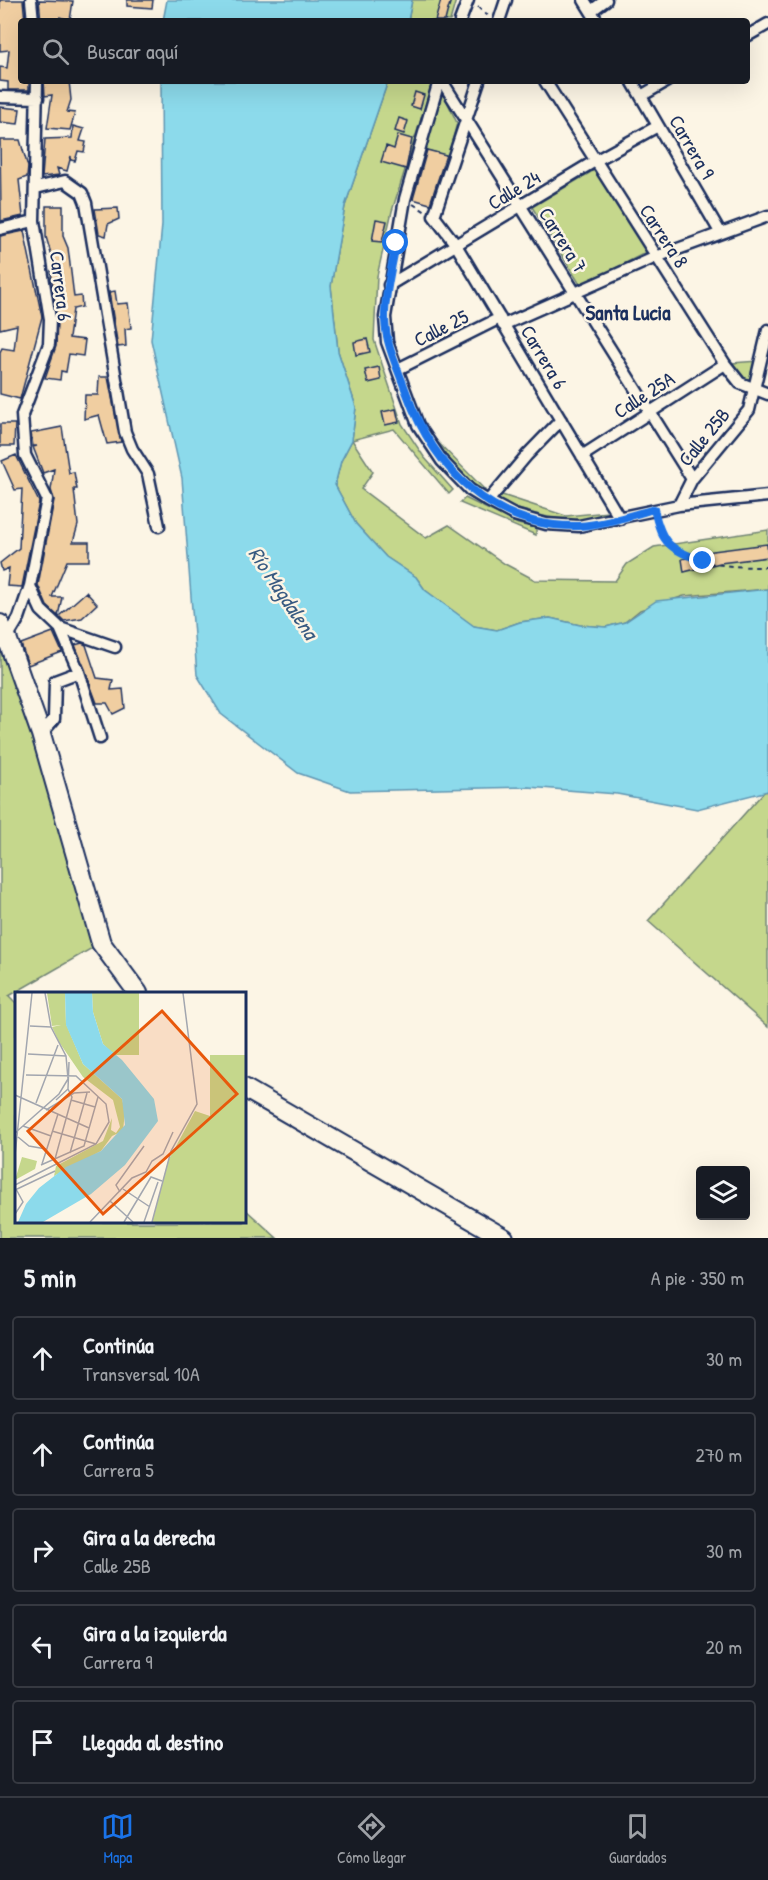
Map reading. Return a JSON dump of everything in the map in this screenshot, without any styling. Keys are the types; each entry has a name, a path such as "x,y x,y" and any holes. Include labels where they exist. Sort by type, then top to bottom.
{"main road":[{"path":"4,631 41,734 101,943 137,992"},
{"path":"246,1089 504,1238"}],"street":[{"path":"31,0 33,18"},
{"path":"461,18 470,0"},
{"path":"584,0 594,16 606,0"},
{"path":"750,34 768,24"},
{"name":"Carrera 6","path":"4,631 19,618 30,586 47,499 25,455 22,415 48,344 50,319 34,221 37,84"},
{"path":"439,84 405,200 385,317 387,342 418,425 442,461 470,490 488,501 514,515 546,524 579,526 679,505 768,496"},
{"name":"Carrera 7","path":"442,84 692,479"},
{"path":"434,216 478,84"},
{"name":"Carrera 8","path":"547,84 725,364 740,383 755,391 768,394"},
{"name":"Carrera 9","path":"634,84 720,232"},
{"path":"641,96 662,84"},
{"path":"0,97 38,98"},
{"name":"Calle 24","path":"389,285 595,161 658,126"},
{"path":"36,188 65,181 82,193 86,203 125,432 132,449 148,474 159,526"},
{"name":"Carrera 6","path":"434,216 456,245 620,519"},
{"name":"Calle 25","path":"398,369 501,321 576,294 656,257 768,216"},
{"path":"0,229 34,221"},
{"name":"Calle 25B","path":"679,505 692,479 749,410 768,330"},
{"name":"Calle 25A","path":"582,456 725,364"},
{"path":"488,501 527,455 561,420"},
{"path":"30,586 41,610 60,628 79,672 100,738"},
{"path":"60,628 116,647"},
{"path":"41,734 54,719 55,681 79,672"}],"path":[{"path":"470,0 486,15 503,8"},
{"path":"405,200 434,216"},
{"path":"654,509 658,531 668,546 703,561 720,565 768,567"}],"green space":[{"path":"412,0 456,0 451,18 409,18"},
{"path":"387,84 432,84 392,211 377,276 374,340 402,424 424,457 453,490 449,494 394,429 352,440 356,407 338,351 331,286 345,206"},
{"path":"440,86 457,123 448,156 422,149"},
{"path":"596,169 647,252 581,286 532,207"},
{"path":"758,361 754,381 741,379 732,363"},
{"path":"422,426 485,490 480,497 414,427"},
{"path":"352,440 373,472 361,489 426,538 449,525 505,564 535,580 615,581 627,564 654,547 768,530 768,589 684,596 640,610 625,622 606,627 580,625 550,618 520,622 497,630 473,626 425,590 416,577 386,557 356,524 335,485 341,461"},
{"path":"496,493 566,516 608,512 610,518 577,520 549,517 490,500"},
{"path":"465,498 518,524 536,528 536,535 460,503"},
{"path":"0,630 101,943 9,996 15,1002 15,1223 246,1223 246,1210 277,1238 0,1238"},
{"path":"768,791 768,1027 648,921 764,792"}],"water":[{"path":"167,0 412,0 409,18 164,18"},
{"name":"Río Magdalena","path":"161,84 387,84 345,206 331,286 338,351 356,407 352,440 341,461 335,485 356,524 386,557 416,577 425,590 474,626 497,630 520,622 550,618 580,625 606,627 625,622 656,601 768,589 768,791 697,809 617,794 528,787 350,791 298,773 221,714 197,675 182,478 151,340 162,225"}],"building":[{"path":"0,0 23,0 25,18 18,18 18,84 29,84 29,90 8,90 8,82 0,81 0,67 7,68 9,50 0,51"},
{"path":"39,0 73,1 70,18 41,18"},
{"path":"127,0 153,0 152,8 127,6"},
{"path":"441,0 451,0 446,18 436,18"},
{"path":"44,84 69,84 71,100 67,112 75,113 70,130 47,128 52,95 45,96"},
{"path":"415,92 424,95 420,109 411,106"},
{"path":"0,107 20,109 18,124 0,122"},
{"path":"399,118 408,121 404,134 395,131"},
{"path":"73,126 84,129 80,141 86,142 84,152 78,151 75,161 71,160 71,156 67,171 57,168 59,175 42,177 45,139 72,138"},
{"path":"398,135 412,139 406,169 381,162 386,146 394,149"},
{"path":"0,140 20,140 28,167 27,177 19,180 23,216 1,221"},
{"path":"427,150 446,155 430,204 413,199"},
{"path":"46,206 63,206 63,236 68,248 74,297 81,296 82,307 73,309 69,338 85,340 83,356 69,354 66,372 61,371 60,380 45,378 56,346 57,319 51,271 55,267 46,237"},
{"path":"118,208 119,219 108,224 106,236 99,234 95,209"},
{"path":"376,219 387,221 382,242 372,241"},
{"path":"24,231 42,317 20,399 0,394 0,352 2,348 14,350 17,325 0,329 0,236"},
{"path":"115,291 117,304 128,303 131,328 125,329 126,346 118,347 109,292"},
{"path":"367,339 370,352 356,355 354,342"},
{"path":"379,367 381,380 368,383 365,370"},
{"path":"99,377 108,377 121,442 107,444 99,415 84,419 85,395 98,395"},
{"path":"396,409 399,422 385,425 382,412"},
{"path":"0,424 15,424 14,446 0,446"},
{"path":"62,427 69,473 74,472 77,489 74,489 78,525 73,542 89,542 89,561 67,561 52,597 62,597 58,616 47,606 38,585 54,500 51,490 54,469 43,473 33,447 37,446 33,446 31,433"},
{"path":"16,455 39,502 22,587 7,586 9,568 2,571 0,563 19,548 22,489 15,490 2,461"},
{"path":"767,544 768,557 720,563 684,572 682,559 713,551"},
{"path":"86,592 97,604 82,618 64,621 59,616"},
{"path":"53,632 62,652 28,665 21,644"},
{"path":"82,643 86,645 97,678 113,680 111,690 123,689 125,708 113,714 107,703 97,703 75,645"}],"district":[{"name":"Santa Lucia","path":"628,313"}],"route":[{"path":"396,243 385,317 387,342 418,425 442,461 470,490 488,501 514,515 546,524 579,526 620,519 654,509 658,531 668,546 703,561"}]}
